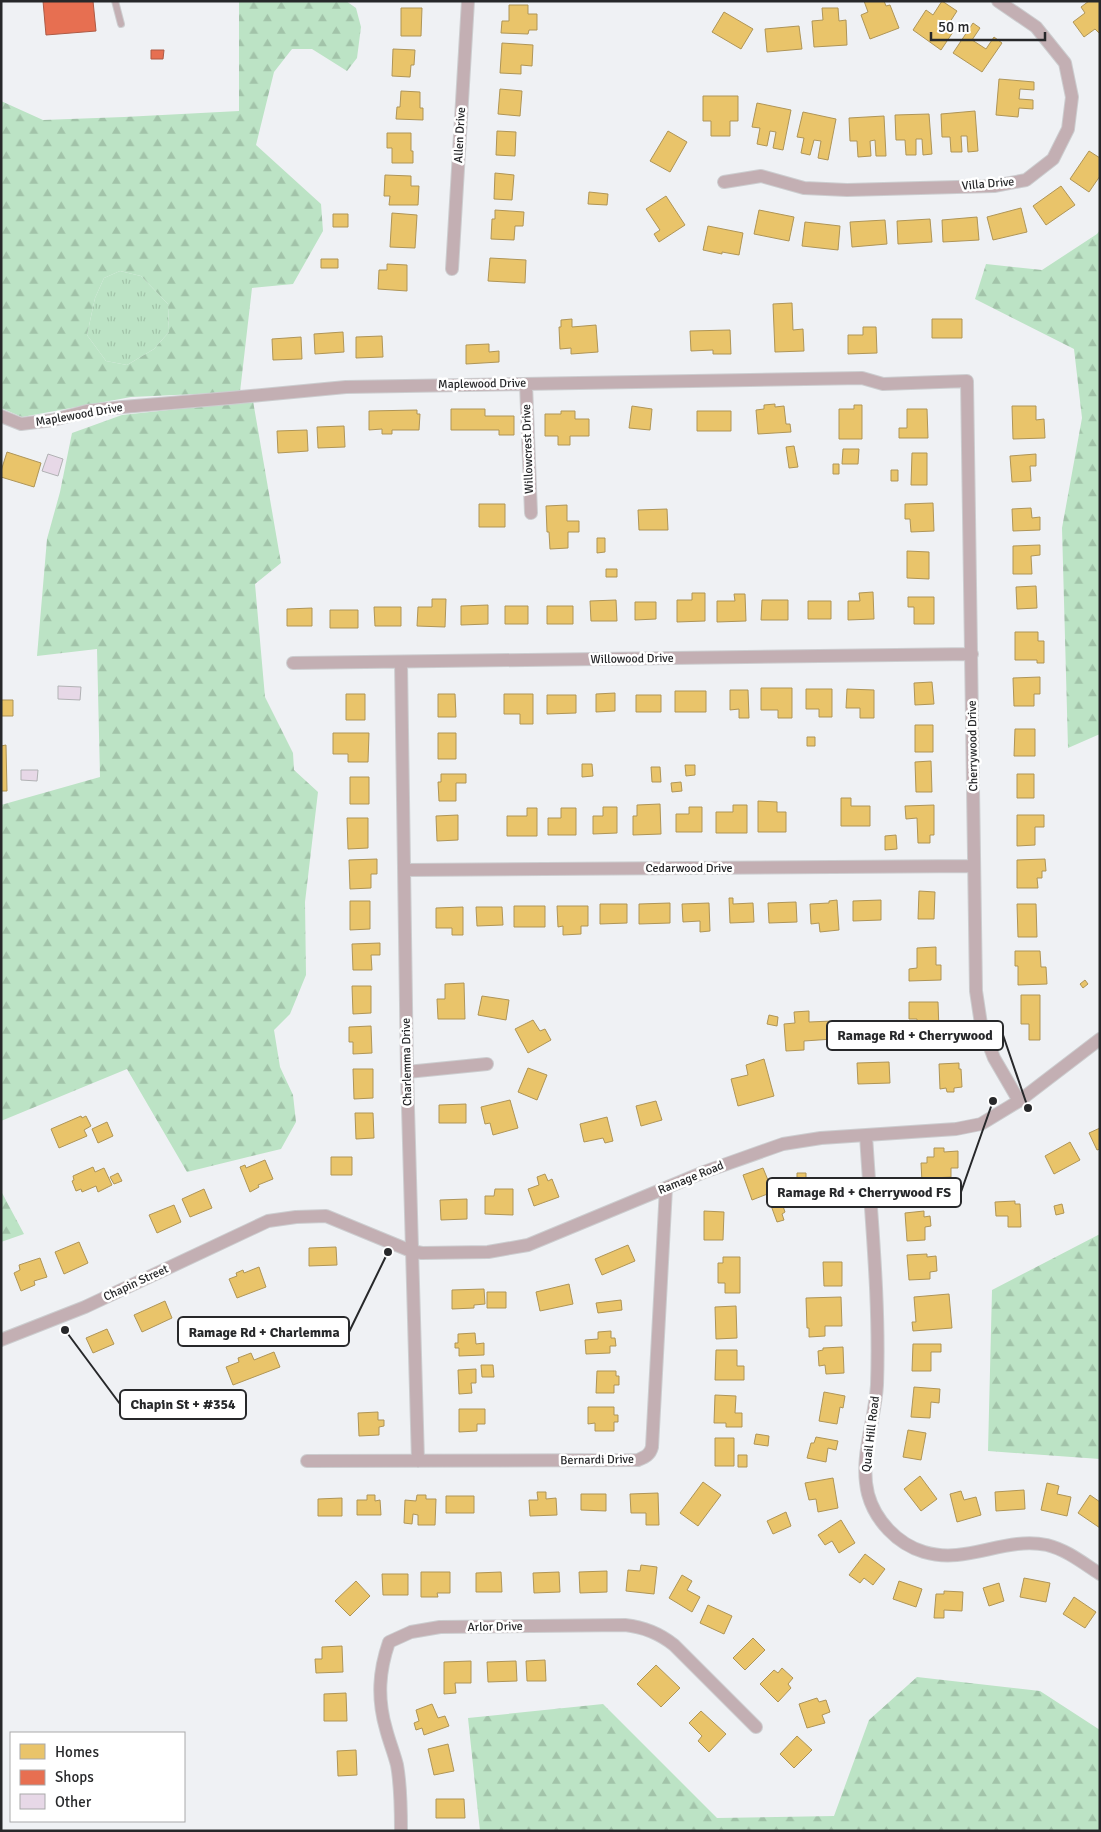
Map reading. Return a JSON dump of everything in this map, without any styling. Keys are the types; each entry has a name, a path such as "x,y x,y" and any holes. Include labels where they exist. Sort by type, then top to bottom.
{"street":[{"name":"Allen Drive","path":"452,269 468,1"},
{"name":"Villa Drive","path":"724,182 761,176 804,188 847,190 994,186 1026,180 1053,159 1068,130 1072,97 1065,64 1036,27 998,1"},
{"name":"Maplewood Drive","path":"1,416 21,424 53,420 87,411 122,407 346,387 862,378 883,384 967,381"},
{"name":"Cherrywood Drive","path":"967,381 976,991 981,1024 994,1058 1019,1101"},
{"name":"Willowcrest Drive","path":"526,384 531,513"},
{"name":"Willowood Drive","path":"292,663 972,654"},
{"name":"Charlemma Drive","path":"402,662 411,1251 418,1461"},
{"name":"Cedarwood Drive","path":"405,870 974,866"},
{"name":"Ramage Road","path":"268,1222 296,1217 326,1216 422,1254 488,1252 528,1245 704,1172 783,1144 821,1138 956,1129 981,1124 1019,1101 1100,1039"},
{"path":"408,1072 487,1064"},
{"name":"Quail Hill Road","path":"866,1135 878,1324 876,1387 865,1470 867,1489 873,1506 887,1528 898,1538 922,1551 949,1556 1008,1545 1034,1543 1068,1553 1100,1574"},
{"name":"Bernardi Drive","path":"307,1461 638,1460 647,1457 650,1453 653,1437 666,1188"},
{"name":"Chapin Street","path":"1,1340 85,1307 268,1222"},
{"name":"Arlor Drive","path":"401,1831 399,1777 383,1717 380,1694 382,1663 389,1642 411,1632 440,1627 498,1626 625,1625 646,1629 660,1635 674,1645 756,1728"}],"lane":[{"path":"115,1 121,24"}],"green space":[{"path":"239,1 346,1 356,8 361,27 357,58 347,71 312,49 292,49 274,72 256,145 321,204 323,231 293,284 252,288 240,392 131,397 22,417 1,408 1,101 43,120 239,111","holes":["120,271 141,276 168,304 169,332 154,349 127,365 106,361 87,335 95,298 104,278"]},
{"path":"1100,230 1100,734 1068,748 1062,528 1082,418 1074,349 975,299 986,264 1042,270 1097,234"},
{"path":"120,271 141,276 168,304 169,332 154,349 127,365 106,361 87,335 95,298 104,278"},
{"path":"253,401 281,563 255,584 265,697 293,753 294,770 318,792 305,902 306,975 290,1014 274,1030 280,1067 293,1095 296,1122 281,1149 187,1172 127,1069 1,1121 1,805 100,777 97,649 37,656 47,539 60,492 72,433 122,415"},
{"path":"1,1191 24,1234 1,1242"},
{"path":"1100,1234 1100,1459 988,1451 992,1290"},
{"path":"917,1677 1040,1691 1100,1730 1100,1831 480,1831 468,1718 603,1704 717,1818 834,1816 869,1720"}],"building: Homes":[{"path":"864,1 884,1 886,6 890,5 899,28 870,39 861,15 868,12"},
{"path":"942,1 957,11 948,25 955,29 941,50 913,30 926,10 933,15"},
{"path":"1089,1 1100,1 1100,34 1095,29 1084,37 1073,22 1085,13 1081,7"},
{"path":"509,5 528,5 528,14 537,14 537,30 529,30 528,34 501,33 502,21 509,21"},
{"path":"401,8 422,8 421,36 401,36"},
{"path":"822,8 838,8 839,21 846,20 847,45 814,47 812,21 823,20"},
{"path":"724,12 753,29 741,49 712,32"},
{"path":"973,23 980,28 972,40 986,49 994,37 1002,43 982,72 953,53"},
{"path":"799,26 802,49 767,52 765,29"},
{"path":"502,43 533,45 532,66 521,65 521,74 500,73"},
{"path":"393,49 415,50 414,65 411,65 410,77 392,76"},
{"path":"999,79 1034,82 1034,90 1020,89 1019,99 1033,100 1033,109 1019,108 1018,117 996,115"},
{"path":"500,89 522,91 520,116 498,114"},
{"path":"401,91 420,92 420,108 423,108 423,120 396,119 397,107 400,107"},
{"path":"703,96 738,96 738,121 730,121 730,136 711,136 711,121 703,121"},
{"path":"757,103 791,110 783,150 773,148 776,132 770,131 767,146 757,144 760,128 752,127"},
{"path":"975,111 978,151 968,152 967,136 961,136 962,152 951,152 950,137 942,137 941,114"},
{"path":"803,112 836,119 828,160 818,158 821,141 814,140 810,155 801,153 804,138 797,137"},
{"path":"929,114 932,154 923,155 922,139 916,139 916,155 906,155 905,140 896,140 895,115"},
{"path":"884,116 886,156 876,156 875,140 870,141 871,156 858,157 857,141 850,141 849,118"},
{"path":"497,131 516,132 515,156 496,155"},
{"path":"668,131 687,142 670,172 650,161"},
{"path":"387,133 411,133 413,163 392,163 392,148 387,148"},
{"path":"1089,151 1100,158 1100,176 1089,192 1070,179"},
{"path":"495,173 514,175 512,200 494,199"},
{"path":"385,175 411,176 411,186 419,186 418,205 389,205 390,196 384,196"},
{"path":"1061,186 1075,205 1046,225 1033,206"},
{"path":"589,192 608,194 607,205 588,204"},
{"path":"666,196 685,225 659,242 654,234 660,230 646,209"},
{"path":"1021,208 1027,232 993,240 987,217"},
{"path":"495,210 524,212 523,226 515,226 514,240 491,239 492,219 495,219"},
{"path":"759,210 794,217 789,241 754,234"},
{"path":"392,213 417,215 415,248 390,247"},
{"path":"333,214 348,214 348,227 333,227"},
{"path":"977,217 979,240 943,242 942,220"},
{"path":"930,219 932,242 898,244 897,221"},
{"path":"885,220 887,244 852,247 850,222"},
{"path":"805,222 840,226 838,250 802,246"},
{"path":"708,226 743,233 739,255 703,250"},
{"path":"490,258 526,260 525,283 488,281"},
{"path":"321,259 338,259 338,268 321,268"},
{"path":"387,264 407,265 407,291 378,289 379,270 387,270"},
{"path":"792,303 793,330 803,329 804,351 775,352 773,304"},
{"path":"572,319 572,327 596,325 598,352 571,354 571,348 560,349 559,327 561,327 561,320"},
{"path":"932,319 962,319 962,338 932,338"},
{"path":"863,327 876,327 877,353 848,354 848,335 863,335"},
{"path":"730,330 731,354 713,354 713,350 691,351 690,331"},
{"path":"343,332 344,352 315,354 314,334"},
{"path":"382,336 383,357 356,358 356,337"},
{"path":"301,337 302,359 273,360 272,339"},
{"path":"489,344 489,352 499,351 499,362 466,364 466,345"},
{"path":"775,404 775,407 784,406 786,424 790,424 791,432 758,434 756,410 764,409 764,405"},
{"path":"854,405 862,405 862,439 839,439 839,409 854,409"},
{"path":"632,406 652,409 650,430 629,428"},
{"path":"1012,406 1036,406 1036,420 1044,419 1045,438 1013,439"},
{"path":"451,409 485,409 485,416 514,416 514,435 499,435 499,430 451,430"},
{"path":"907,409 927,409 928,438 899,438 899,428 907,428"},
{"path":"417,410 417,414 420,414 419,430 392,430 392,434 382,434 382,429 369,430 369,411"},
{"path":"561,411 575,411 575,419 589,419 589,436 570,436 570,445 558,445 558,436 545,436 545,414 561,414"},
{"path":"697,411 731,411 731,431 697,431"},
{"path":"344,426 345,447 318,448 317,427"},
{"path":"307,430 308,451 278,453 277,431"},
{"path":"794,446 798,467 789,468 786,447"},
{"path":"843,449 859,449 858,464 842,464"},
{"path":"7,452 41,463 34,487 1,477"},
{"path":"912,453 927,453 927,485 911,485"},
{"path":"1036,454 1036,466 1030,466 1031,481 1012,482 1010,456"},
{"path":"833,464 839,464 839,474 833,474"},
{"path":"891,470 898,470 898,481 891,481"},
{"path":"933,503 934,531 911,532 910,519 905,519 905,504"},
{"path":"479,504 505,504 505,527 479,527"},
{"path":"567,505 567,521 579,521 579,532 568,532 568,548 550,549 546,506"},
{"path":"1031,508 1032,518 1040,517 1040,530 1013,531 1012,509"},
{"path":"667,509 668,530 639,530 638,510"},
{"path":"597,538 605,538 605,552 597,553"},
{"path":"1040,545 1040,555 1031,556 1032,574 1013,574 1013,546"},
{"path":"907,551 929,552 929,579 907,578"},
{"path":"606,569 617,569 617,577 606,577"},
{"path":"1036,586 1037,608 1017,609 1016,587"},
{"path":"873,592 874,619 848,620 848,601 860,601 859,593"},
{"path":"692,593 705,593 705,621 677,622 677,600 692,600"},
{"path":"734,594 745,594 746,621 717,622 717,601 735,601"},
{"path":"908,597 934,597 934,624 914,624 914,607 908,607"},
{"path":"432,599 446,599 445,627 417,626 418,607 432,607"},
{"path":"616,600 617,621 591,621 590,601"},
{"path":"762,600 788,600 788,620 761,620"},
{"path":"808,601 831,601 831,619 808,619"},
{"path":"635,602 656,602 656,619 635,620"},
{"path":"488,605 488,624 461,625 461,606"},
{"path":"505,606 528,606 528,624 505,624"},
{"path":"547,606 573,606 573,624 547,624"},
{"path":"374,607 401,607 401,626 375,626"},
{"path":"312,608 312,626 287,626 287,609"},
{"path":"330,610 358,610 358,628 330,628"},
{"path":"1015,632 1038,632 1038,641 1044,641 1044,663 1037,663 1037,660 1015,660"},
{"path":"1040,677 1040,694 1034,694 1034,706 1014,706 1013,678"},
{"path":"932,682 934,704 915,705 914,683"},
{"path":"761,688 792,688 792,718 778,718 778,710 761,710"},
{"path":"806,689 832,689 832,717 819,717 819,709 806,709"},
{"path":"847,689 874,690 874,718 860,718 860,708 846,708"},
{"path":"730,690 748,690 749,718 739,718 739,709 730,710"},
{"path":"675,691 706,691 706,712 675,712"},
{"path":"615,693 615,711 596,712 596,694"},
{"path":"346,694 365,694 365,720 346,720"},
{"path":"438,694 455,694 456,717 438,717"},
{"path":"504,694 533,694 533,724 520,724 520,714 504,714"},
{"path":"547,695 576,695 576,713 547,714"},
{"path":"636,695 661,695 661,712 636,712"},
{"path":"1,700 13,700 13,716 1,716"},
{"path":"915,725 933,725 933,752 915,752"},
{"path":"1015,729 1035,729 1035,756 1014,756"},
{"path":"333,733 369,733 368,762 348,762 348,754 333,754"},
{"path":"438,733 456,733 456,759 438,759"},
{"path":"807,737 815,737 815,746 807,746"},
{"path":"6,745 7,791 1,791 1,746"},
{"path":"931,761 932,792 916,792 915,762"},
{"path":"582,764 592,764 593,776 582,777"},
{"path":"685,765 695,765 695,775 686,776"},
{"path":"651,767 660,767 661,782 652,782"},
{"path":"441,774 466,774 466,783 456,783 456,801 439,801 438,782 441,782"},
{"path":"1017,774 1034,774 1034,798 1017,798"},
{"path":"350,777 369,777 369,804 350,804"},
{"path":"681,782 682,791 672,792 671,783"},
{"path":"841,798 851,798 851,806 870,806 870,826 841,826"},
{"path":"758,801 777,802 777,812 786,812 786,832 758,832"},
{"path":"660,804 661,834 633,835 633,816 637,816 637,805"},
{"path":"733,805 747,805 747,833 716,833 716,812 733,812"},
{"path":"934,805 934,835 930,835 930,843 918,843 917,818 906,819 905,806"},
{"path":"603,807 617,807 617,833 593,834 593,816 603,816"},
{"path":"689,807 702,807 702,832 676,832 676,814 689,814"},
{"path":"527,808 537,808 537,836 507,836 507,816 527,816"},
{"path":"561,808 576,808 576,835 548,835 548,818 561,818"},
{"path":"458,815 458,840 437,841 436,816"},
{"path":"1017,815 1044,815 1044,827 1035,827 1035,845 1017,846"},
{"path":"347,818 368,818 368,848 348,849"},
{"path":"896,835 897,849 885,850 885,836"},
{"path":"377,859 377,874 371,874 371,888 350,889 349,860"},
{"path":"1045,859 1046,871 1042,871 1042,878 1037,878 1038,888 1017,888 1017,860"},
{"path":"919,891 935,892 934,919 918,919"},
{"path":"729,898 733,898 733,904 753,903 754,922 730,923"},
{"path":"837,900 839,930 820,932 819,923 811,924 810,904 829,903 829,901"},
{"path":"881,900 881,920 853,921 853,901"},
{"path":"350,901 370,901 370,929 350,930"},
{"path":"796,902 797,922 769,923 768,903"},
{"path":"670,903 670,923 639,924 639,904"},
{"path":"709,903 710,931 700,932 700,921 683,922 682,904"},
{"path":"600,904 627,904 627,923 600,924"},
{"path":"1017,904 1036,904 1037,937 1018,937"},
{"path":"514,906 545,906 545,927 514,927"},
{"path":"557,906 588,906 588,926 581,926 581,934 563,935 563,926 558,927"},
{"path":"463,907 463,935 452,935 452,928 436,928 436,908"},
{"path":"476,907 502,907 503,925 477,926"},
{"path":"380,943 380,955 371,955 372,970 353,970 352,944"},
{"path":"936,947 936,965 941,965 941,980 909,981 909,969 917,968 917,948"},
{"path":"1015,951 1040,951 1041,967 1046,967 1047,984 1018,985 1018,966 1015,966"},
{"path":"1085,980 1088,984 1083,988 1080,984"},
{"path":"464,983 465,1019 438,1019 437,999 445,999 445,984"},
{"path":"352,986 371,986 371,1013 353,1014"},
{"path":"1021,995 1040,995 1040,1040 1029,1040 1029,1024 1021,1024"},
{"path":"482,996 509,1000 506,1020 478,1015"},
{"path":"909,1002 938,1002 939,1030 917,1030 917,1019 909,1019"},
{"path":"809,1011 809,1022 832,1021 833,1039 804,1041 804,1050 786,1051 784,1024 795,1023 794,1012"},
{"path":"769,1015 778,1017 777,1026 767,1024"},
{"path":"533,1020 540,1031 545,1029 551,1040 528,1053 515,1029"},
{"path":"371,1026 372,1053 353,1054 353,1042 349,1042 349,1027"},
{"path":"764,1059 774,1096 738,1106 731,1079 748,1075 746,1065"},
{"path":"889,1062 890,1083 858,1084 857,1063"},
{"path":"959,1063 962,1087 954,1088 954,1092 947,1092 946,1088 940,1089 939,1064"},
{"path":"528,1068 547,1075 537,1100 518,1092"},
{"path":"353,1069 373,1069 373,1098 354,1099"},
{"path":"510,1100 518,1128 493,1135 490,1123 485,1124 481,1107"},
{"path":"656,1101 662,1120 641,1126 636,1106"},
{"path":"466,1104 466,1123 439,1123 439,1105"},
{"path":"355,1113 373,1113 374,1138 356,1139"},
{"path":"81,1116 82,1118 86,1116 91,1126 84,1130 87,1136 59,1148 51,1129"},
{"path":"607,1117 613,1141 605,1143 603,1138 584,1142 580,1124"},
{"path":"107,1122 113,1136 98,1143 92,1129"},
{"path":"1100,1128 1100,1149 1097,1150 1089,1133"},
{"path":"1070,1142 1080,1160 1054,1174 1045,1156"},
{"path":"934,1148 944,1148 944,1152 958,1151 958,1168 951,1168 951,1177 933,1178 934,1189 925,1189 924,1182 922,1182 921,1163 927,1163 927,1157 934,1157"},
{"path":"331,1157 352,1157 352,1175 331,1175"},
{"path":"265,1160 273,1179 258,1185 259,1187 250,1192 240,1167 245,1165 246,1168"},
{"path":"93,1167 95,1172 104,1168 112,1185 98,1192 96,1186 82,1192 81,1189 76,1191 72,1181 74,1180 73,1176"},
{"path":"763,1168 770,1185 775,1183 785,1212 782,1214 784,1220 777,1222 769,1200 772,1199 770,1193 752,1200 743,1175"},
{"path":"118,1173 122,1181 114,1184 110,1177"},
{"path":"797,1173 806,1173 806,1181 811,1181 811,1188 816,1188 816,1198 787,1197 787,1179 797,1179"},
{"path":"545,1174 548,1181 552,1179 559,1197 534,1206 528,1189 539,1185 537,1177"},
{"path":"204,1189 212,1208 190,1217 182,1199"},
{"path":"495,1189 513,1189 513,1215 485,1214 485,1196 494,1196"},
{"path":"467,1199 467,1219 441,1220 440,1200"},
{"path":"1015,1201 1015,1204 1020,1204 1021,1227 1008,1227 1008,1216 996,1216 995,1202"},
{"path":"1062,1204 1064,1213 1056,1215 1054,1206"},
{"path":"174,1205 181,1222 157,1233 149,1215"},
{"path":"704,1211 724,1212 723,1240 704,1240"},
{"path":"924,1211 924,1217 930,1216 931,1226 925,1227 925,1240 907,1241 905,1213"},
{"path":"79,1242 88,1263 64,1274 55,1252"},
{"path":"628,1245 635,1261 602,1275 595,1259"},
{"path":"336,1247 337,1265 309,1266 309,1248"},
{"path":"927,1254 927,1257 936,1256 937,1271 930,1272 930,1279 909,1280 907,1255"},
{"path":"723,1257 740,1257 740,1293 725,1293 725,1283 718,1283 718,1263 723,1263"},
{"path":"40,1258 47,1277 34,1281 35,1285 21,1291 14,1273 20,1270 19,1265"},
{"path":"823,1262 842,1262 842,1286 824,1286"},
{"path":"259,1267 266,1287 237,1298 229,1279 237,1276 236,1273 243,1270 244,1273"},
{"path":"569,1284 573,1304 540,1311 536,1292"},
{"path":"484,1289 485,1304 474,1305 474,1308 452,1309 452,1290"},
{"path":"487,1292 506,1292 506,1308 487,1308"},
{"path":"949,1294 952,1328 913,1331 912,1322 916,1322 914,1297"},
{"path":"841,1297 842,1326 825,1326 825,1336 809,1337 806,1298"},
{"path":"621,1300 622,1310 598,1313 596,1303"},
{"path":"165,1301 172,1318 142,1332 134,1315"},
{"path":"736,1306 737,1338 716,1339 715,1307"},
{"path":"107,1329 114,1344 93,1353 86,1338"},
{"path":"611,1331 611,1338 615,1338 616,1346 610,1346 610,1353 586,1354 585,1340 598,1339 598,1332"},
{"path":"475,1333 476,1344 484,1343 484,1355 459,1356 459,1348 455,1348 455,1343 458,1343 458,1334"},
{"path":"913,1344 941,1344 941,1352 931,1352 931,1371 912,1371"},
{"path":"843,1347 844,1373 826,1374 825,1365 819,1366 818,1351 823,1350 823,1348"},
{"path":"716,1350 737,1350 737,1366 744,1366 744,1380 715,1380"},
{"path":"274,1352 280,1367 233,1385 226,1367 239,1362 238,1358 251,1353 254,1360"},
{"path":"481,1365 493,1365 494,1377 482,1377"},
{"path":"476,1369 476,1383 471,1383 472,1393 459,1394 458,1370"},
{"path":"597,1371 616,1371 616,1376 619,1376 619,1385 614,1385 614,1393 596,1393"},
{"path":"914,1387 940,1389 939,1403 931,1402 930,1418 911,1417"},
{"path":"824,1392 845,1396 843,1408 840,1407 837,1424 819,1421"},
{"path":"715,1395 736,1396 735,1413 742,1413 742,1427 726,1427 726,1423 714,1423"},
{"path":"588,1407 614,1407 614,1415 618,1415 618,1422 614,1422 614,1431 595,1431 595,1423 588,1424"},
{"path":"459,1409 485,1409 485,1424 477,1424 477,1431 459,1432"},
{"path":"378,1412 378,1420 384,1420 384,1426 379,1427 379,1435 359,1436 358,1413"},
{"path":"908,1430 926,1433 921,1460 903,1457"},
{"path":"756,1434 769,1436 768,1446 754,1444"},
{"path":"816,1437 838,1441 836,1450 828,1448 826,1462 807,1458 811,1443 814,1443"},
{"path":"715,1438 734,1438 734,1466 715,1466"},
{"path":"738,1455 747,1455 747,1467 738,1467"},
{"path":"920,1476 937,1499 921,1511 904,1489"},
{"path":"833,1478 838,1508 818,1512 816,1499 809,1500 805,1483"},
{"path":"703,1482 721,1495 698,1526 680,1513"},
{"path":"1047,1483 1059,1486 1057,1494 1071,1497 1067,1516 1041,1510"},
{"path":"1024,1490 1025,1509 996,1511 995,1492"},
{"path":"961,1491 964,1500 976,1497 981,1515 957,1522 950,1494"},
{"path":"537,1492 546,1492 546,1499 556,1498 557,1515 530,1516 529,1500 538,1500"},
{"path":"658,1493 659,1525 646,1525 646,1513 631,1513 630,1494"},
{"path":"581,1494 606,1494 606,1511 581,1510"},
{"path":"367,1495 375,1495 375,1501 380,1500 381,1515 357,1515 357,1500 367,1500"},
{"path":"417,1495 426,1495 426,1499 436,1499 435,1525 418,1525 418,1515 413,1514 412,1524 404,1523 405,1500 416,1501"},
{"path":"1090,1495 1100,1502 1100,1528 1078,1513"},
{"path":"446,1496 474,1496 474,1513 446,1513"},
{"path":"342,1498 342,1516 318,1516 318,1499"},
{"path":"786,1512 791,1526 773,1534 767,1521"},
{"path":"841,1520 855,1543 839,1553 832,1541 825,1545 818,1535"},
{"path":"865,1554 885,1569 873,1585 864,1578 860,1583 849,1575"},
{"path":"641,1565 657,1567 654,1594 626,1591 628,1570 640,1571"},
{"path":"607,1571 607,1592 580,1593 579,1572"},
{"path":"421,1572 450,1572 450,1593 437,1593 438,1597 421,1597"},
{"path":"501,1572 502,1592 476,1592 476,1573"},
{"path":"559,1572 560,1592 534,1593 533,1573"},
{"path":"382,1574 408,1574 408,1595 383,1595"},
{"path":"682,1575 692,1581 687,1590 700,1597 692,1612 669,1598"},
{"path":"1024,1578 1050,1583 1046,1602 1020,1597"},
{"path":"356,1581 370,1596 350,1616 335,1601"},
{"path":"899,1581 922,1589 916,1607 893,1599"},
{"path":"999,1583 1004,1601 989,1606 983,1588"},
{"path":"944,1591 963,1592 962,1611 944,1610 944,1618 934,1618 936,1594 944,1594"},
{"path":"1074,1597 1096,1612 1085,1628 1063,1614"},
{"path":"708,1605 732,1616 724,1634 700,1623"},
{"path":"753,1638 765,1650 745,1670 733,1658"},
{"path":"342,1646 343,1672 316,1673 315,1659 322,1659 322,1647"},
{"path":"545,1660 546,1681 527,1681 526,1661"},
{"path":"471,1661 471,1683 455,1683 456,1693 444,1694 444,1662"},
{"path":"516,1661 517,1681 488,1682 487,1662"},
{"path":"656,1665 680,1688 661,1707 637,1684"},
{"path":"782,1668 793,1678 788,1684 791,1688 778,1702 760,1684 774,1670 778,1673"},
{"path":"346,1693 347,1721 324,1721 324,1694"},
{"path":"817,1698 819,1702 826,1700 830,1712 822,1715 825,1723 807,1728 799,1704"},
{"path":"432,1704 438,1718 445,1716 449,1726 424,1735 422,1728 416,1730 414,1723 419,1721 416,1710"},
{"path":"701,1711 726,1734 709,1752 698,1741 702,1736 689,1723"},
{"path":"797,1736 812,1750 794,1768 780,1754"},
{"path":"448,1744 454,1771 434,1775 428,1749"},
{"path":"356,1750 357,1775 338,1776 337,1751"},
{"path":"436,1799 464,1799 465,1818 436,1818"}],"building: Shops":[{"path":"43,1 93,1 96,31 46,35"},
{"path":"151,50 164,50 163,59 151,59"}],"building: Other":[{"path":"48,454 63,459 58,476 42,471"},
{"path":"58,686 81,687 80,700 58,699"},
{"path":"21,770 38,770 37,781 21,780"}],"place":[{"name":"Ramage Rd + Cherrywood FS","path":"993,1101"},
{"name":"Ramage Rd + Cherrywood","path":"1028,1108"},
{"name":"Ramage Rd + Charlemma","path":"388,1252"},
{"name":"Chapin St + #354","path":"65,1330"}]}
